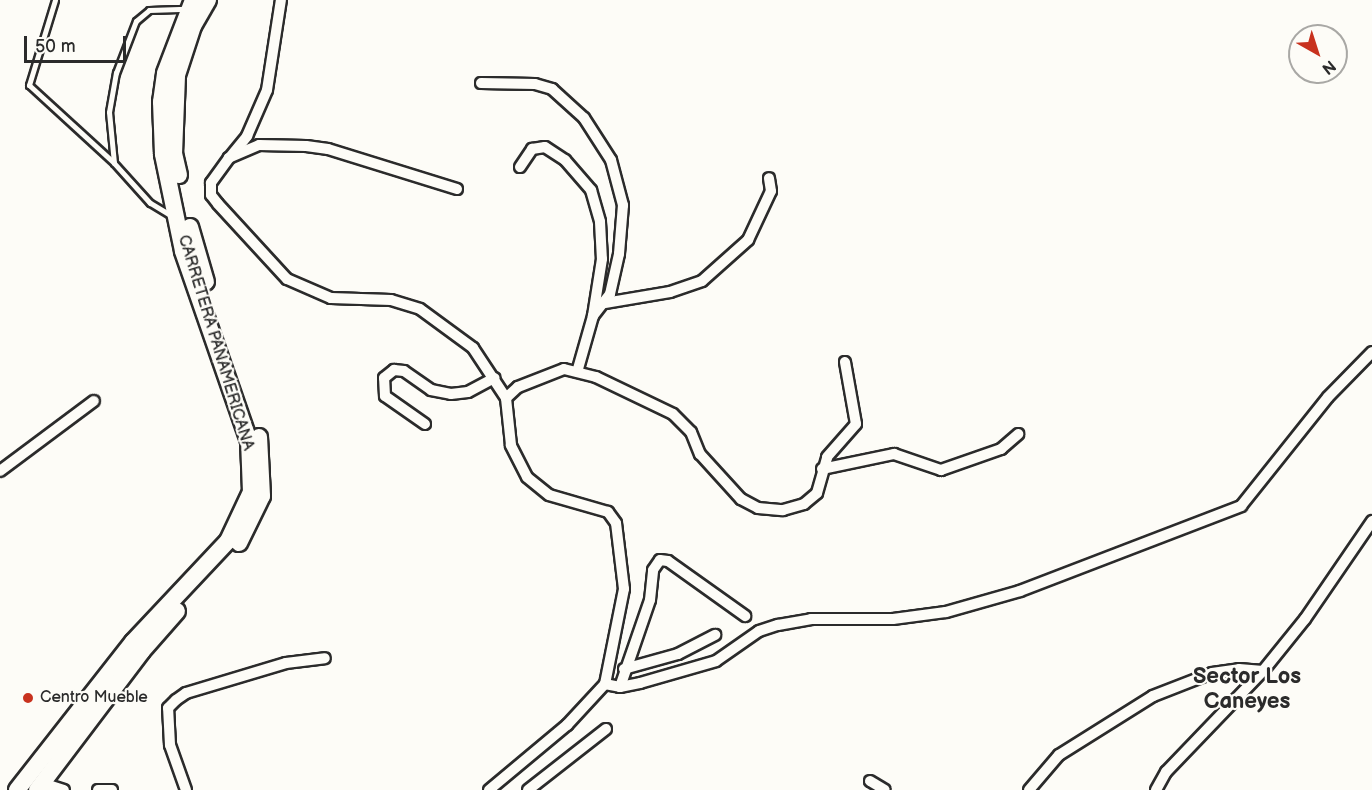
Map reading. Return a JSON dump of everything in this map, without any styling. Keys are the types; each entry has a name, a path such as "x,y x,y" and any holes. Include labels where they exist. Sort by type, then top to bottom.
{"main road":[{"name":"CARRETERA PANAMERICANA","path":"40,787 142,651 238,545 262,496 260,438 194,246 174,154 177,75 193,26 208,0"},
{"name":"CARRETERA PANAMERICANA","path":"17,790 133,642 228,541 251,492 249,441 183,251 163,154 161,102 172,47 191,4"}],"street":[{"path":"281,0 267,90 247,136 211,183 211,195 287,279 331,298 391,300 420,309 473,348 506,398 511,446 527,477 549,495 608,512 616,523 624,589 605,684 567,726 489,790"},
{"path":"481,83 535,84 552,88 566,98 602,144 619,181 623,205 619,254 605,303 593,316"},
{"path":"229,158 258,145 306,146 328,149 457,189"},
{"path":"520,167 532,149 545,147 565,160 591,190 600,222 602,259 593,316 577,372"},
{"path":"605,303 669,292 702,281 748,240 771,191 769,178"},
{"path":"605,684 620,687 716,661 759,631 777,625 852,617 893,619 946,612 1020,591 1241,506 1328,397 1372,352"},
{"path":"506,398 545,374 564,369 577,372 673,414 691,432 700,454 741,500 758,508 783,510 804,504 816,493 822,470 856,424 845,362"},
{"path":"425,424 385,396 384,378 394,370 404,371 431,390 451,394 468,392 494,378"},
{"path":"0,471 94,401"},
{"path":"822,470 894,454 941,470 1001,449 1018,434"},
{"path":"1156,790 1166,772 1196,738 1263,671 1305,619 1372,521"},
{"path":"620,687 624,669 640,633 653,570 660,560 668,561 745,616"},
{"path":"624,669 678,654 715,635"},
{"path":"186,790 168,730 168,708 176,700 186,693 286,663 325,658"},
{"path":"1029,790 1059,755 1153,696 1212,673 1239,669 1263,671"},
{"path":"528,790 606,729"},
{"path":"870,781 885,790"},
{"path":"40,787 64,790"},
{"path":"98,790 112,790"}],"lane":[{"path":"55,0 29,85 114,163 150,203 177,219"},
{"path":"114,163 110,112 116,73 136,21 149,10 191,4"}],"place":[{"name":"Centro Mueble","path":"28,698"}],"district":[{"name":"Sector Los Caneyes","path":"1247,688"}]}
